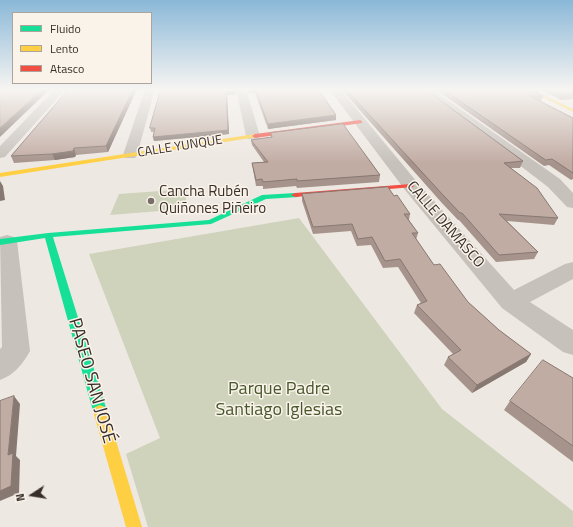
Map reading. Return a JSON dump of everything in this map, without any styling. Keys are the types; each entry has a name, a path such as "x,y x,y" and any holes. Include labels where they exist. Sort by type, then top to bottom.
{"street":[{"path":"0,154 38,114"},
{"path":"130,155 143,114"},
{"path":"247,114 253,136"},
{"name":"CALLE DAMASCO","path":"353,114 411,186 511,302 573,344"},
{"path":"459,114 554,183 573,203"},
{"name":"CALLE YUNQUE","path":"0,176 253,136 360,122"},
{"path":"0,368 16,351 4,242 48,235 211,222 265,197 411,186"},
{"name":"PASEO SAN JOSÉ","path":"48,235 134,527"},
{"path":"511,302 573,269"}],"green space":[{"name":"Cancha Rubén Quiñones Piñeiro","path":"187,189 185,209 110,215 119,194"},
{"name":"Parque Padre Santiago Iglesias","path":"299,218 442,409 573,511 573,527 148,527 126,454 160,438 89,254"}],"building":[{"path":"0,114 16,114 0,128"},
{"path":"48,114 121,114 106,146 74,148 73,151 52,154 11,156"},
{"path":"154,114 227,114 228,130 153,137 155,128 150,128"},
{"path":"264,114 335,114 336,115 268,124"},
{"path":"369,114 458,114 523,161 504,163 537,188 558,218 499,214 538,252 499,255 462,213 460,213"},
{"path":"479,114 564,114 573,118 573,173 552,159 546,160"},
{"path":"343,124 380,175 297,181 297,179 263,182 262,179 256,180 252,163 268,162 251,140 272,137 271,133"},
{"path":"388,187 394,196 397,195 410,214 404,214 418,233 412,233 434,265 440,264 468,302 499,330 531,354 477,385 448,357 461,350 417,305 427,301 400,259 385,261 372,237 358,239 352,224 313,227 302,194"},
{"path":"543,360 573,378 573,446 510,401"},
{"path":"14,396 8,455 13,453 11,486 0,491 0,401"}],"traffic: fast":[{"path":"0,242 48,235 211,222 265,197 295,195"},
{"path":"48,235 100,411"}],"traffic: slow":[{"path":"0,175 255,136"},
{"path":"100,411 134,527"}],"traffic: jam":[{"path":"255,136 360,122"},
{"path":"295,195 411,186"}],"place":[{"name":"Cancha Rubén Quiñones Piñeiro","path":"151,201"}]}
